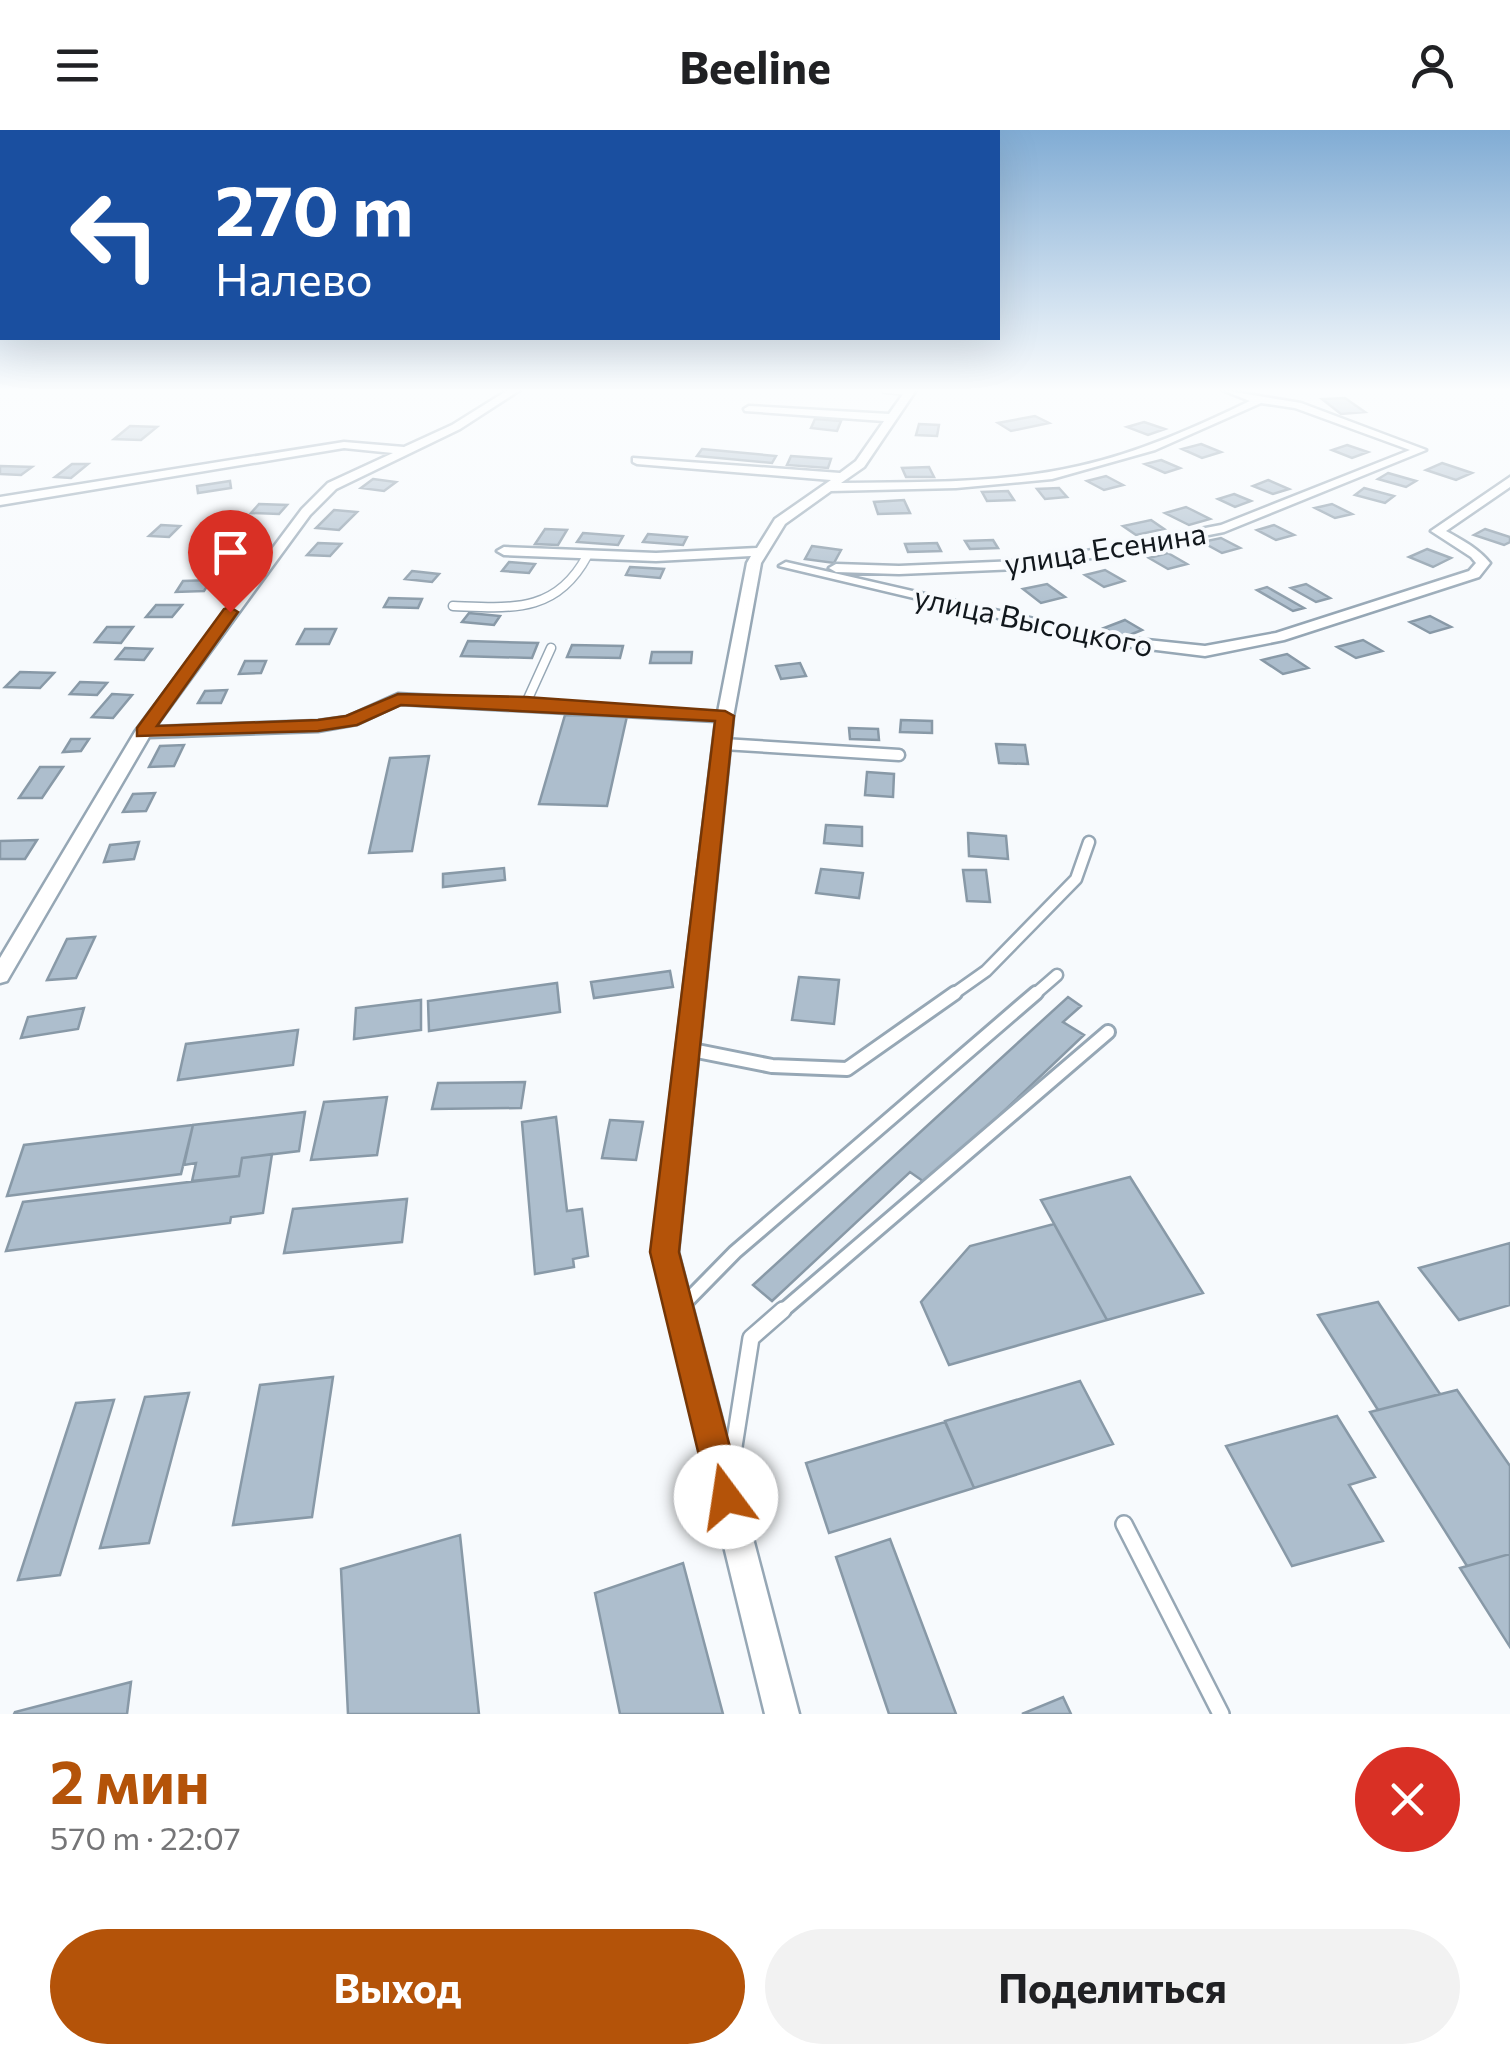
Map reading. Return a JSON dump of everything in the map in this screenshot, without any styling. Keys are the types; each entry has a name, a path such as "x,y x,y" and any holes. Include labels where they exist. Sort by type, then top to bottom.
{"street":[{"path":"0,501 232,464"},
{"path":"0,976 8,948 143,732 306,512 332,486 377,464"},
{"path":"672,464 835,482 1018,478 1096,464"},
{"path":"782,1714 664,1252 725,716 756,558 780,522 860,464"},
{"name":"улица Есенина","path":"504,551 756,558 786,566 899,570 1040,564 1224,528 1392,464"},
{"name":"улица Высоцкого","path":"786,566 1108,640 1205,651 1279,637 1474,574 1483,563 1476,554 1438,531 1510,481"},
{"path":"143,732 318,726 350,721 398,699 526,702 725,716"}],"lane":[{"path":"453,606 497,607 561,594 576,582 587,556"},
{"path":"526,702 551,648"},
{"path":"723,744 899,754"},
{"path":"686,1049 772,1066 848,1070 986,970 1076,880 1088,842"},
{"path":"679,1309 735,1252 1057,975"},
{"path":"726,1497 751,1338 1108,1032"},
{"path":"1124,1524 1221,1714"}],"building":[{"path":"72,464 88,464 71,478 55,477"},
{"path":"787,464 829,464 828,468"},
{"path":"1145,464 1170,464 1180,468 1165,473"},
{"path":"1445,464 1472,473 1456,480 1426,470"},
{"path":"0,466 32,467 21,475 0,474"},
{"path":"929,467 934,477 906,477 902,468"},
{"path":"1388,473 1416,481 1406,487 1378,479"},
{"path":"1106,476 1123,485 1104,490 1087,481"},
{"path":"373,479 396,482 384,491 361,488"},
{"path":"1268,480 1289,489 1273,494 1253,486"},
{"path":"230,481 231,488 198,493 197,486"},
{"path":"1059,488 1067,497 1045,499 1037,489"},
{"path":"1364,488 1394,496 1385,503 1355,495"},
{"path":"1008,491 1014,500 987,501 982,492"},
{"path":"1234,494 1251,501 1235,507 1218,499"},
{"path":"904,500 910,513 878,514 874,502"},
{"path":"259,504 287,505 279,514 251,513"},
{"path":"1332,504 1352,514 1335,518 1315,508"},
{"path":"1186,507 1210,519 1189,525 1165,513"},
{"path":"334,510 357,512 339,530 316,528"},
{"path":"1151,520 1164,529 1136,535 1123,526"},
{"path":"161,525 180,526 169,537 149,536"},
{"path":"1274,525 1294,535 1276,540 1257,530"},
{"path":"545,529 567,530 558,545 535,544"},
{"path":"1485,529 1510,537 1510,542 1504,545 1474,535"},
{"path":"239,533 263,534 251,545 228,543"},
{"path":"583,533 623,536 618,545 577,542"},
{"path":"648,534 687,537 683,545 643,542"},
{"path":"1221,538 1240,548 1222,553 1202,542"},
{"path":"993,540 998,548 970,549 965,541"},
{"path":"318,543 341,544 330,556 307,555"},
{"path":"937,543 941,551 908,552 905,544"},
{"path":"812,546 841,550 834,563 805,559"},
{"path":"1427,549 1451,558 1433,567 1409,557"},
{"path":"1168,553 1187,564 1168,569 1149,558"},
{"path":"509,562 535,564 529,573 502,571"},
{"path":"630,567 664,569 660,578 626,575"},
{"path":"1105,570 1124,581 1104,587 1085,575"},
{"path":"412,571 439,574 432,582 405,579"},
{"path":"211,580 204,591 176,592 183,581"},
{"path":"1047,584 1065,597 1041,603 1023,589"},
{"path":"1306,584 1330,598 1316,602 1291,588"},
{"path":"1267,587 1304,608 1293,611 1257,590"},
{"path":"389,598 422,599 418,608 384,607"},
{"path":"156,605 182,605 172,617 146,617"},
{"path":"469,613 500,616 494,625 462,622"},
{"path":"1430,616 1451,627 1430,633 1410,622"},
{"path":"1125,620 1142,630 1122,638 1104,628"},
{"path":"107,627 133,627 121,643 95,642"},
{"path":"305,629 336,629 329,644 297,644"},
{"path":"1363,640 1382,651 1356,658 1337,647"},
{"path":"468,641 538,643 532,658 461,656"},
{"path":"572,645 623,646 620,658 567,657"},
{"path":"125,648 152,649 144,660 116,659"},
{"path":"652,652 692,652 691,663 650,663"},
{"path":"1287,654 1308,668 1283,674 1262,660"},
{"path":"245,661 266,661 261,673 239,674"},
{"path":"800,663 806,676 781,679 776,666"},
{"path":"20,672 54,673 40,688 5,687"},
{"path":"80,682 107,683 97,695 70,694"},
{"path":"227,690 221,703 198,703 205,691"},
{"path":"112,694 132,695 113,718 92,717"},
{"path":"565,715 627,716 607,806 539,804"},
{"path":"901,720 932,721 932,733 900,732"},
{"path":"849,728 878,729 879,740 850,739"},
{"path":"71,739 89,739 81,751 63,752"},
{"path":"996,744 1025,745 1028,764 999,763"},
{"path":"184,745 174,766 149,767 160,746"},
{"path":"429,756 412,851 369,853 390,758"},
{"path":"40,767 63,767 42,798 19,798"},
{"path":"867,772 894,774 893,797 865,795"},
{"path":"155,793 146,811 123,812 133,794"},
{"path":"826,825 862,827 862,846 824,843"},
{"path":"968,833 1006,836 1008,859 969,856"},
{"path":"37,840 25,859 0,859 0,841"},
{"path":"139,842 134,859 104,862 110,845"},
{"path":"504,868 505,880 443,887 443,874"},
{"path":"821,869 863,873 859,898 816,893"},
{"path":"963,870 986,870 990,902 967,901"},
{"path":"95,937 76,978 47,980 67,939"},
{"path":"670,971 673,987 594,998 591,982"},
{"path":"799,977 839,980 834,1024 792,1020"},
{"path":"557,983 560,1012 429,1031 428,1001"},
{"path":"1068,997 1081,1006 1063,1022 1084,1035 927,1184 910,1172 772,1301 753,1285"},
{"path":"421,1000 421,1030 354,1039 356,1008"},
{"path":"84,1008 78,1029 21,1038 28,1017"},
{"path":"298,1030 293,1065 178,1080 186,1044"},
{"path":"525,1082 521,1108 432,1109 438,1083"},
{"path":"387,1097 377,1155 311,1160 324,1102"},
{"path":"305,1112 299,1151 242,1158 239,1176 192,1181 196,1163 184,1165 193,1125"},
{"path":"556,1117 567,1211 582,1209 588,1256 573,1259 574,1267 535,1274 522,1122"},
{"path":"610,1120 643,1122 636,1160 602,1158"},
{"path":"193,1125 181,1174 7,1196 24,1145"},
{"path":"272,1154 263,1213 231,1217 230,1223 6,1251 23,1202 239,1176 242,1158"},
{"path":"1130,1177 1203,1293 1107,1320 1041,1200"},
{"path":"407,1199 402,1242 284,1253 293,1209"},
{"path":"1054,1224 1107,1320 949,1365 921,1302 970,1246"},
{"path":"1510,1243 1510,1305 1459,1320 1419,1268"},
{"path":"1378,1302 1440,1394 1378,1410 1318,1315"},
{"path":"333,1377 312,1517 233,1525 260,1385"},
{"path":"1080,1381 1113,1444 974,1488 945,1421"},
{"path":"1457,1390 1510,1466 1510,1554 1467,1566 1370,1412"},
{"path":"189,1393 149,1543 100,1548 145,1397"},
{"path":"114,1400 60,1575 18,1580 76,1403"},
{"path":"1337,1416 1375,1477 1349,1485 1383,1541 1292,1566 1226,1446"},
{"path":"945,1422 974,1488 829,1533 806,1463"},
{"path":"460,1535 479,1714 348,1714 341,1569"},
{"path":"890,1539 956,1714 889,1714 836,1557"},
{"path":"1510,1554 1510,1647 1460,1568"},
{"path":"683,1563 723,1714 620,1714 595,1593"},
{"path":"131,1682 127,1714 14,1714 15,1712"},
{"path":"1063,1697 1071,1714 1022,1714"}],"route":[{"path":"230,612 143,732 318,726 350,721 398,699 526,702 725,716 664,1252 726,1497"}]}
